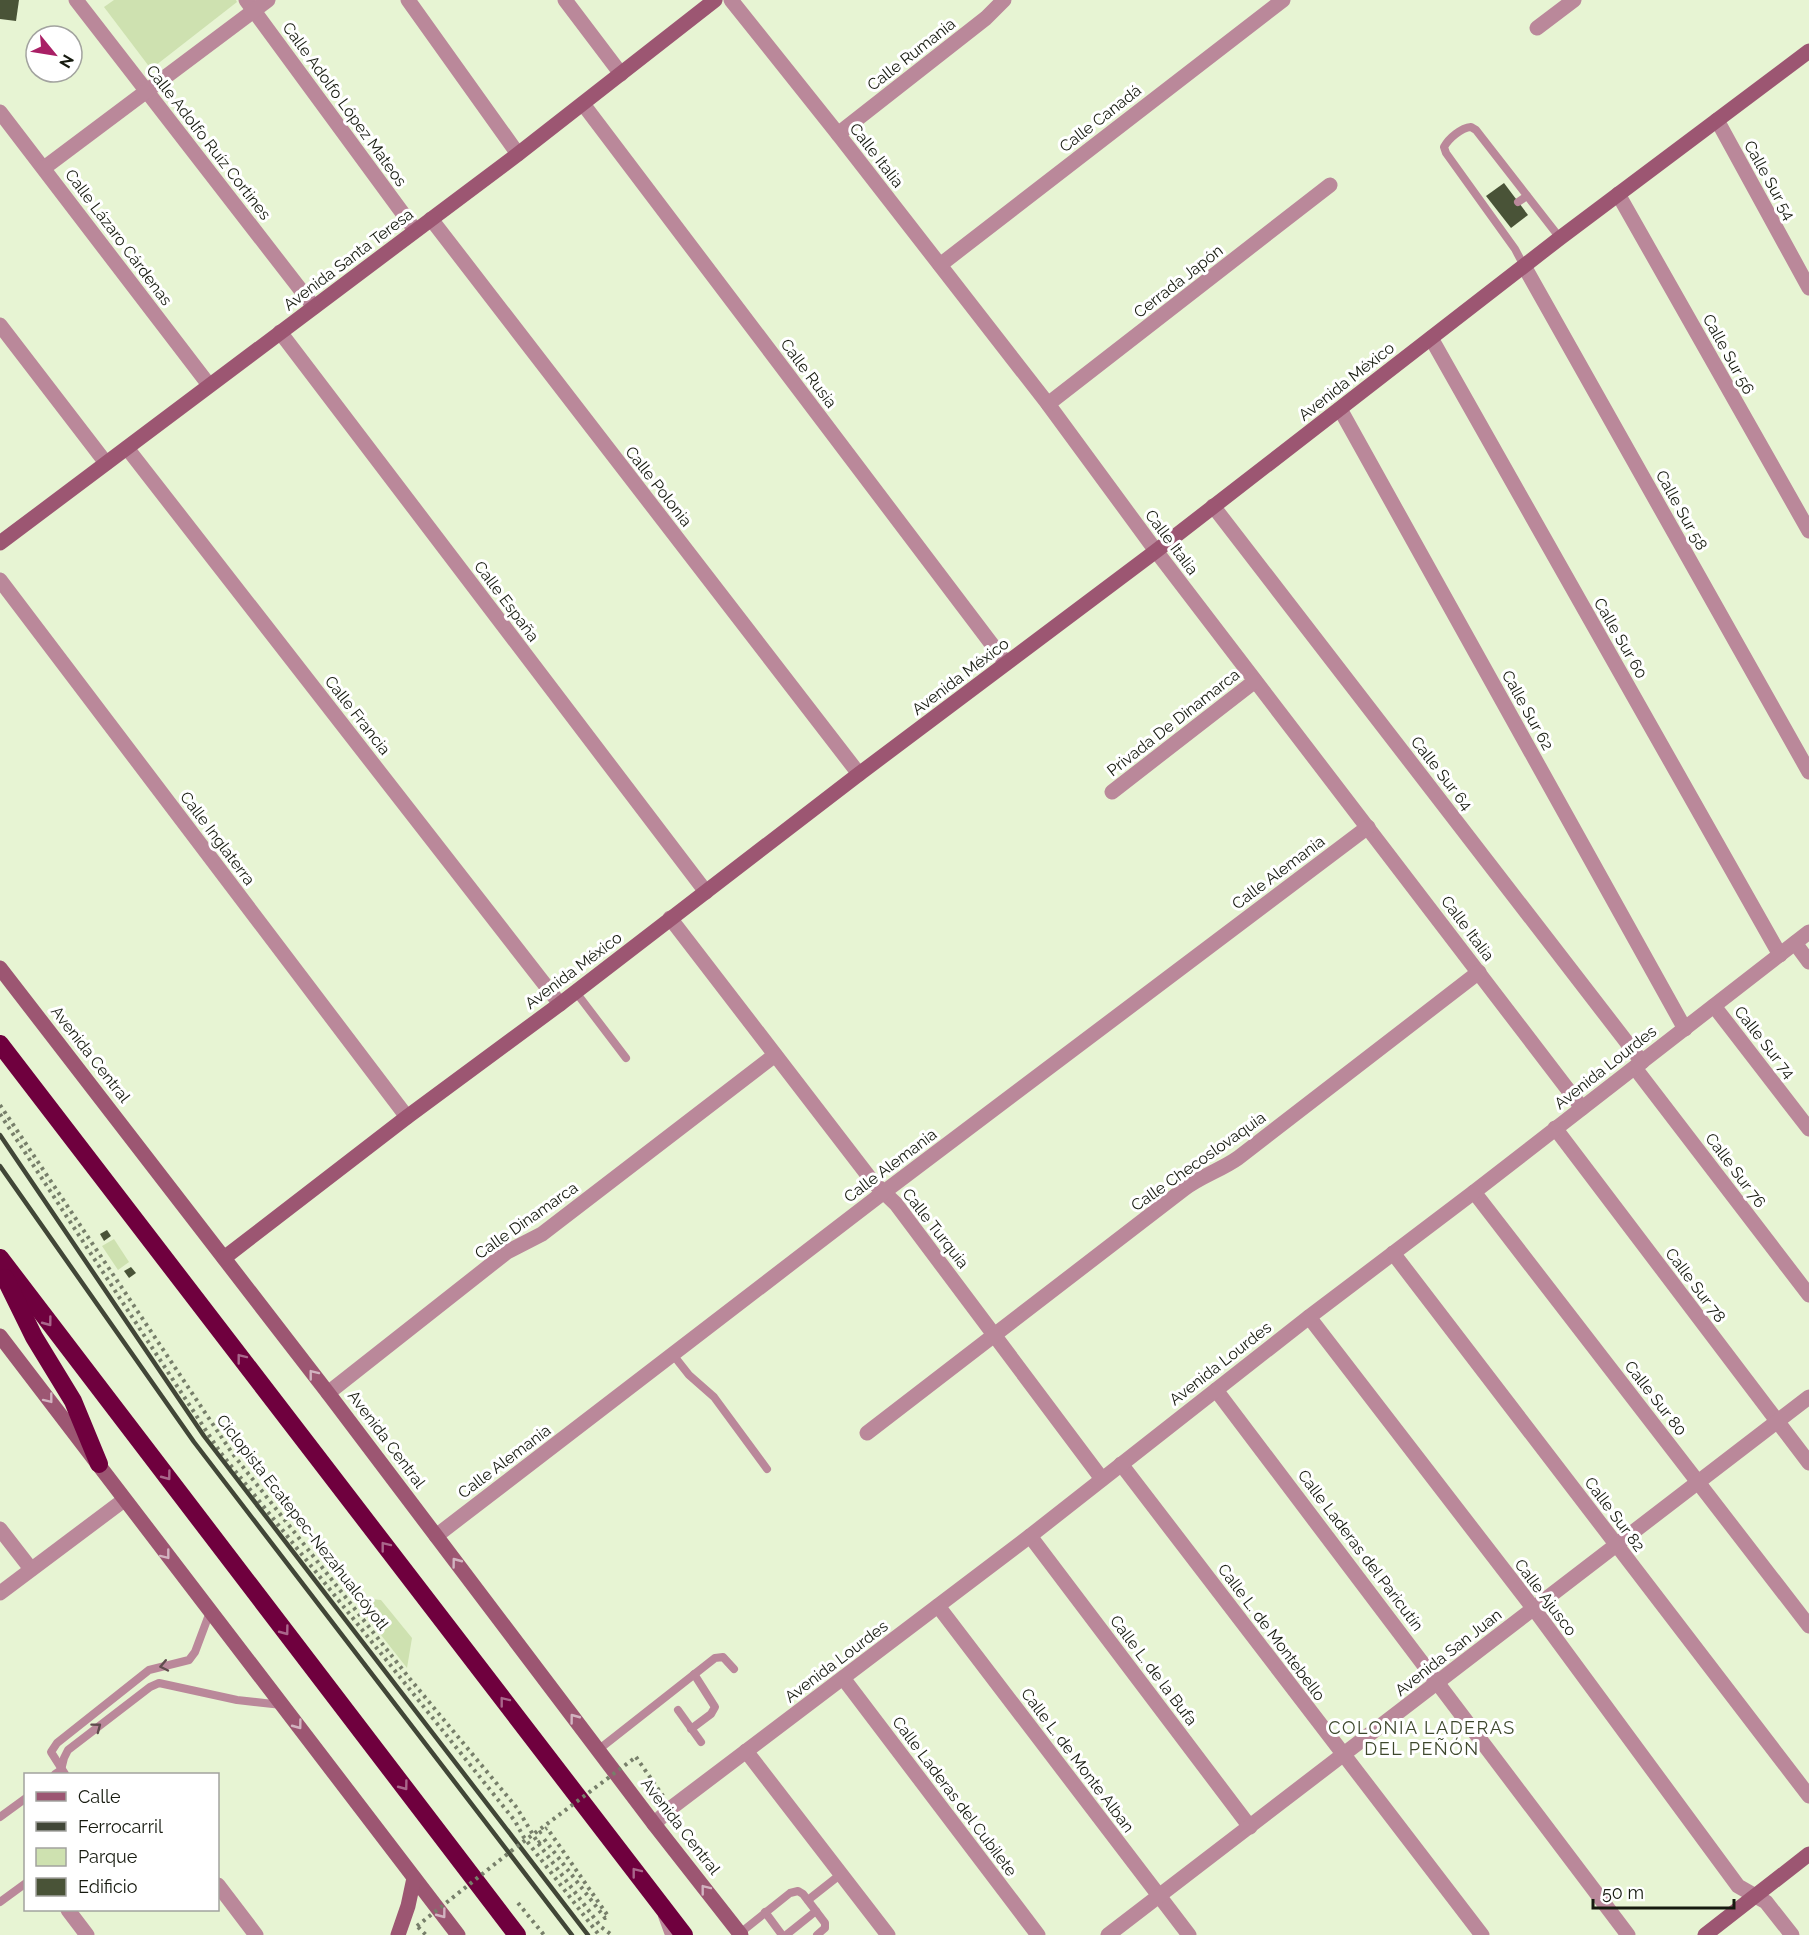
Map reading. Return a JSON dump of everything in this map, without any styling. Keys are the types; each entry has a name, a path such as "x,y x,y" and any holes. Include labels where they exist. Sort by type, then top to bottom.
{"highway":[{"path":"0,1044 684,1935"},
{"path":"0,1258 518,1935"},
{"path":"0,1268 34,1337 73,1401 99,1464"}],"street":[{"name":"Calle Adolfo Ruíz Cortines","path":"76,0 314,307"},
{"path":"44,168 147,91 250,5 268,0"},
{"path":"408,0 518,154"},
{"path":"566,0 621,74"},
{"name":"Avenida Santa Teresa","path":"0,542 518,154 715,0"},
{"name":"Calle Italia","path":"731,0 1048,404 1156,551 1582,1108"},
{"name":"Calle Rumania","path":"838,134 986,18 1004,0"},
{"name":"Calle Canadá","path":"940,265 1283,0"},
{"path":"1537,28 1574,0"},
{"name":"Calle Adolfo López Mateos","path":"250,5 415,231"},
{"name":"Avenida México","path":"224,1258 859,774 1156,551 1560,238 1809,51"},
{"name":"Calle Rusia","path":"583,104 1006,663"},
{"name":"Calle Lázaro Cárdenas","path":"0,112 208,385"},
{"name":"Calle Sur 54","path":"1717,120 1809,288"},
{"name":"Cerrada Japón","path":"1048,404 1330,185"},
{"name":"Calle Sur 56","path":"1618,194 1809,531"},
{"name":"Calle Polonia","path":"431,219 859,774"},
{"name":"Calle Sur 58","path":"1524,266 1809,772"},
{"path":"0,325 106,464"},
{"name":"Calle España","path":"280,332 706,892"},
{"name":"Calle Sur 60","path":"1431,338 1780,955"},
{"name":"Calle Sur 62","path":"1340,409 1685,1029"},
{"name":"Calle Francia","path":"127,448 560,1004"},
{"name":"Calle Sur 64","path":"1213,506 1639,1065"},
{"name":"Calle Inglaterra","path":"0,580 407,1117"},
{"name":"Privada De Dinamarca","path":"1112,792 1255,681"},
{"name":"Calle Alemania","path":"436,1536 674,1356 884,1192 1368,826"},
{"name":"Calle Turquia","path":"670,918 873,1182 896,1204 1102,1479"},
{"name":"Avenida Lourdes","path":"654,1824 671,1808 1030,1536 1309,1317 1809,932"},
{"path":"1795,943 1809,962"},
{"name":"Avenida Central","path":"0,968 328,1393 654,1824 741,1934"},
{"name":"Calle Checoslovaquia","path":"867,1434 1184,1189 1196,1180 1226,1167 1479,972"},
{"name":"Calle Sur 74","path":"1714,1006 1809,1129"},
{"name":"Calle Dinamarca","path":"328,1393 507,1252 542,1234 775,1055"},
{"name":"Calle Sur 76","path":"1639,1065 1809,1294"},
{"name":"Calle Sur 78","path":"1555,1128 1809,1463"},
{"name":"Calle Sur 80","path":"1474,1192 1809,1626"},
{"name":"Calle Sur 82","path":"1393,1253 1809,1796"},
{"name":"Calle Ajusco","path":"1309,1317 1534,1609 1738,1886 1766,1902 1792,1935"},
{"path":"0,1336 458,1935"},
{"name":"Calle Laderas del Paricutín","path":"1216,1390 1628,1935"},
{"name":"Avenida San Juan","path":"1108,1935 1809,1397"},
{"name":"Calle L. de Montebello","path":"1121,1464 1482,1935"},
{"path":"0,1593 124,1500"},
{"path":"0,1529 31,1569"},
{"name":"Calle L. de la Bufa","path":"1030,1536 1250,1827"},
{"name":"Calle L. de Monte Alban","path":"938,1606 1189,1935"},
{"name":"Calle Laderas del Cubilete","path":"843,1678 1038,1935"},
{"path":"746,1751 888,1935"},
{"path":"1705,1935 1809,1854"},
{"path":"398,1935 414,1878"},
{"path":"219,1886 256,1935"},
{"path":"69,1911 87,1935"}],"lane":[{"path":"1524,266 1498,218 1445,150 1448,141 1463,128 1471,127 1476,130 1560,238"},
{"path":"1518,202 1527,196"},
{"path":"575,991 626,1058"},
{"path":"674,1356 690,1375 714,1397 767,1469"},
{"path":"61,1773 51,1752 57,1743 150,1670 189,1660 195,1652 210,1612"},
{"path":"598,1750 718,1657 723,1657 734,1669"},
{"path":"691,1729 711,1714 715,1707 694,1674"},
{"path":"61,1773 68,1750 150,1687 159,1683 237,1700 283,1705"},
{"path":"678,1710 700,1742"},
{"path":"0,1817 24,1799"},
{"path":"808,1900 841,1874"},
{"path":"0,1902 24,1884"},
{"path":"741,1934 765,1912 795,1891 801,1892 826,1926 817,1935"},
{"path":"654,1896 669,1935"},
{"path":"765,1912 784,1935 816,1911"}],"path":[{"name":"Ciclopista Ecatepec-Nezahualcóyotl","path":"0,1105 231,1453 410,1679 517,1808 538,1843 601,1927 612,1935"},
{"path":"0,1114 220,1452 515,1821 523,1836 599,1935"},
{"path":"426,1935 417,1926 515,1848 636,1757 660,1791"},
{"path":"491,1871 515,1848 547,1828 608,1916 605,1918 544,1839 538,1843"}],"green space":[{"path":"114,0 236,0 237,2 151,69 104,7"},
{"path":"114,1239 129,1262 118,1270 102,1246"},
{"path":"351,1597 381,1600 412,1638 407,1668"}],"building":[{"path":"0,0 19,0 16,21 0,19"},
{"path":"1504,183 1528,215 1511,228 1486,196"},
{"path":"107,1230 111,1236 104,1241 100,1234"},
{"path":"131,1267 136,1273 129,1278 124,1271"}],"railway":[{"path":"0,1135 204,1436 588,1935"},
{"path":"0,1166 194,1442 572,1935"}],"district":[{"name":"COLONIA LADERAS DEL PEÑÓN","path":"1422,1738"}]}
